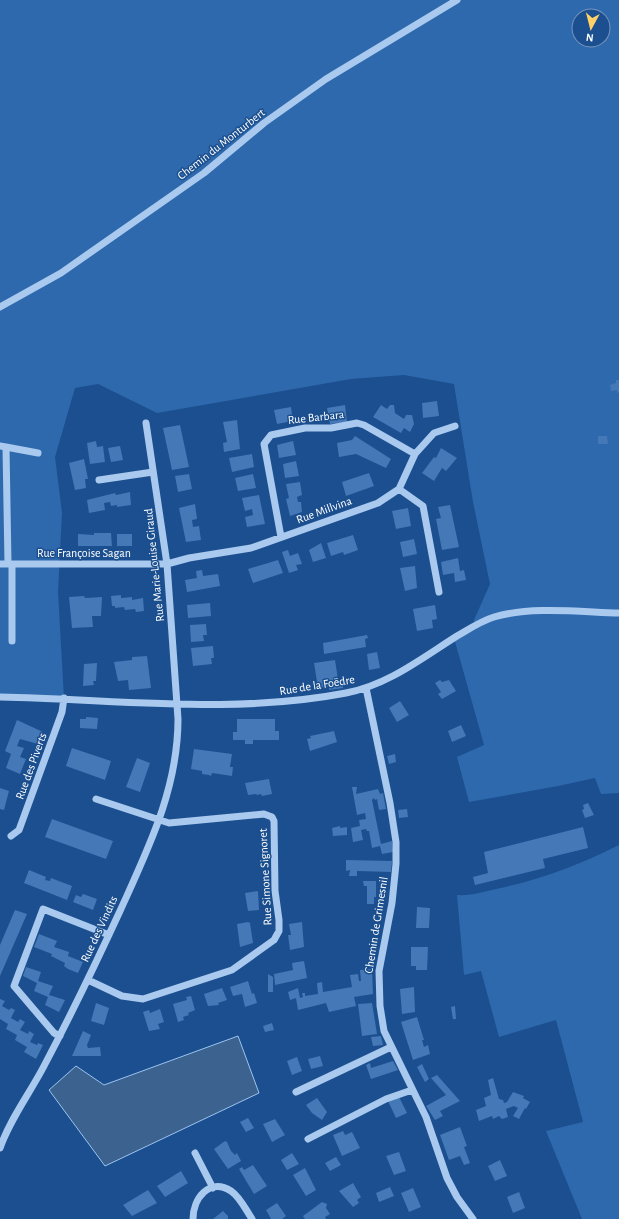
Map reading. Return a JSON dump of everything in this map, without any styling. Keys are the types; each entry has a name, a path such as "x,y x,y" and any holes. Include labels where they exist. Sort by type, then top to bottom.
{"street":[{"name":"Chemin du Monturbert","path":"0,307 48,282 198,178 264,123 295,101 457,0"},
{"name":"Rue Marie-Louise Giraud","path":"146,423 168,564 177,705"},
{"name":"Rue Barbara","path":"281,538 264,444 271,435 305,428 331,428 357,424 364,425 415,454"},
{"path":"439,592 423,506 399,489 415,454 434,433 455,426"},
{"path":"12,641 10,564 3,447 38,453"},
{"path":"99,480 153,472"},
{"name":"Rue Millvina","path":"168,564 189,558 251,548 378,503 399,489"},
{"name":"Rue Françoise Sagan","path":"0,564 168,564"},
{"name":"Rue de la Foëdre","path":"0,697 64,698 177,705 294,701 366,688 392,677 474,626 495,617 556,610 619,614"},
{"name":"Chemin de Grimesnil","path":"366,688 390,803 396,842 396,864 392,903 379,971 380,1006 384,1031 426,1117 447,1178 457,1197 473,1219"},
{"name":"Rue des Piverts","path":"11,836 19,830 62,712 64,698"},
{"name":"Rue des Vindits","path":"0,1148 88,980 145,858 160,820 172,773 178,740 177,705"},
{"path":"96,799 160,820"},
{"name":"Rue Simone Signoret","path":"88,980 122,996 143,999 232,970 274,940 277,936 279,920 275,891 274,821 272,817 264,814 169,823 160,820"},
{"path":"60,1036 54,1033 14,986 43,909 108,935"},
{"path":"296,1092 391,1047"},
{"path":"308,1139 386,1099 412,1090"},
{"path":"195,1153 213,1188"},
{"path":"192,1219 195,1201 202,1192 213,1188 232,1191 252,1219"}],"shaded area":[{"path":"0,0 619,0 619,793 601,794 595,778 469,802 457,757 484,745 454,638 474,626 474,620 490,584 473,502 454,384 404,375 351,379 157,413 98,384 75,388 55,457 62,513 58,592 64,698 0,697"},
{"path":"619,845 619,1219 582,1219 546,1131 583,1122 556,1020 499,1037 481,971 464,975 457,895 482,892 544,876 589,859"},
{"path":"238,1036 259,1093 105,1166 49,1090 76,1066 104,1085"}],"building":[{"path":"616,380 619,380 619,392 617,393 617,390 611,391 610,385 616,383"},
{"path":"437,401 439,416 423,418 422,403"},
{"path":"345,405 347,422 330,424 327,408"},
{"path":"381,405 387,409 390,405 394,405 395,413 404,419 406,415 412,415 414,424 410,432 404,428 401,433 373,417"},
{"path":"291,407 293,421 277,424 274,410"},
{"path":"237,420 240,449 224,452 223,443 227,442 223,422"},
{"path":"180,425 189,467 172,470 163,428"},
{"path":"355,436 391,459 386,468 356,454 339,457 337,443 352,440"},
{"path":"598,436 607,436 608,444 598,444"},
{"path":"96,441 97,447 103,446 105,462 90,464 87,443"},
{"path":"293,441 296,455 279,458 277,445"},
{"path":"120,446 123,460 111,462 108,448"},
{"path":"441,448 457,458 446,471 442,468 434,481 422,473 434,457 436,458"},
{"path":"252,454 254,467 232,472 229,458"},
{"path":"84,459 88,479 85,479 86,488 75,490 69,463"},
{"path":"296,461 299,476 285,478 283,464"},
{"path":"369,473 374,486 346,496 342,482"},
{"path":"189,474 192,489 178,492 175,476"},
{"path":"253,474 256,488 238,491 235,478"},
{"path":"300,482 302,495 297,497 298,502 301,502 302,512 290,516 286,499 289,498 286,484"},
{"path":"130,492 131,505 117,507 117,505 111,506 110,502 104,503 105,510 89,513 87,500 115,493 116,495"},
{"path":"259,495 265,524 247,527 245,517 253,515 252,509 245,511 242,498"},
{"path":"195,504 197,519 192,520 193,527 199,526 201,540 186,542 179,508"},
{"path":"450,505 459,547 442,550 436,519 441,518 438,507"},
{"path":"408,508 411,526 396,529 392,511"},
{"path":"94,533 111,533 112,546 78,546 78,534 94,535"},
{"path":"117,534 132,534 132,546 117,546"},
{"path":"353,535 358,550 344,555 343,552 331,556 327,543"},
{"path":"414,539 417,554 403,557 400,542"},
{"path":"321,543 326,558 313,562 309,550"},
{"path":"288,550 290,556 298,553 302,564 296,565 298,570 289,573 282,552"},
{"path":"458,558 460,571 464,570 466,580 455,582 454,573 443,575 441,562"},
{"path":"278,560 283,573 253,583 248,569"},
{"path":"415,566 417,588 405,591 400,568"},
{"path":"202,570 203,576 218,574 220,586 187,592 185,580 197,578 196,571"},
{"path":"121,595 121,598 132,597 132,600 143,598 144,611 136,612 135,609 125,610 124,607 115,608 115,606 112,606 111,596"},
{"path":"84,596 85,598 102,597 101,616 92,616 93,627 72,628 69,597"},
{"path":"210,603 211,616 188,618 187,605"},
{"path":"435,605 437,619 432,620 433,628 417,631 413,609"},
{"path":"206,624 207,635 203,635 204,641 191,642 190,625"},
{"path":"367,635 368,638 365,639 366,647 324,654 323,643"},
{"path":"213,646 214,658 211,658 212,664 193,666 191,648"},
{"path":"377,652 380,668 369,670 367,654"},
{"path":"147,656 151,688 129,690 128,680 118,681 114,662 132,660 132,657"},
{"path":"335,660 339,686 343,685 343,688 329,690 329,687 318,688 314,663"},
{"path":"97,663 96,681 93,681 94,685 83,686 84,664"},
{"path":"440,680 442,682 449,680 456,691 442,699 438,694 441,692 435,683"},
{"path":"400,701 409,715 397,722 389,708"},
{"path":"86,717 98,718 97,729 80,728 80,719 86,719"},
{"path":"237,719 275,719 275,731 279,731 279,740 253,740 253,744 245,744 245,740 233,740 233,732 237,732"},
{"path":"17,720 43,732 38,744 20,739 17,746 24,748 20,757 26,759 20,774 6,768 11,754 5,751"},
{"path":"461,725 466,736 452,742 448,731"},
{"path":"334,731 337,742 310,751 307,739 311,738 310,736"},
{"path":"72,748 111,761 105,780 66,766"},
{"path":"194,749 232,754 230,767 233,767 232,776 212,773 211,776 202,774 202,771 191,769"},
{"path":"395,754 396,762 389,764 387,756"},
{"path":"137,758 150,763 140,792 126,787"},
{"path":"269,779 272,794 262,796 261,794 248,795 245,783"},
{"path":"352,787 357,787 356,794 378,789 380,794 383,793 386,809 379,810 377,799 375,800 374,798 372,800 381,844 392,841 393,852 382,854 380,846 372,848 369,831 366,829 361,830 363,840 353,842 351,828 360,826 359,820 366,819 365,813 357,815"},
{"path":"0,788 9,791 4,810 0,809"},
{"path":"588,803 594,815 585,818 582,810 584,809 583,805"},
{"path":"407,809 408,817 399,818 398,810"},
{"path":"52,819 113,841 106,859 45,837"},
{"path":"340,826 340,828 347,827 347,835 333,836 332,828"},
{"path":"583,827 588,848 543,859 545,868 475,885 473,877 488,873 484,852"},
{"path":"346,860 392,861 391,872 357,871 357,876 349,876 350,870 346,871"},
{"path":"29,870 46,877 45,880 50,881 51,878 72,886 67,900 24,883"},
{"path":"363,881 376,881 376,897 374,897 374,904 367,904 367,886 364,886"},
{"path":"258,891 259,910 248,911 245,893"},
{"path":"83,894 97,899 93,910 73,902 76,895 81,897"},
{"path":"417,907 430,908 429,928 416,928"},
{"path":"15,910 27,914 0,976 0,945"},
{"path":"302,922 304,947 290,950 288,935 291,935 289,924"},
{"path":"250,923 253,943 240,947 237,924"},
{"path":"39,934 57,941 54,947 69,952 68,956 83,962 78,973 68,969 64,966 65,963 51,956 52,954 34,947"},
{"path":"411,947 428,947 427,970 416,970 416,966 411,966"},
{"path":"304,961 307,978 275,985 274,974 293,970 292,963"},
{"path":"26,967 41,972 38,981 53,986 49,995 65,1000 59,1012 45,1005 48,997 34,991 37,983 23,976"},
{"path":"372,969 373,994 354,997 356,1006 329,1012 326,1003 298,1010 296,998 290,1000 288,992 298,988 300,998 303,997 302,993 305,993 305,996 318,994 317,983 322,982 323,992 352,987 350,975 358,974 359,981 361,981 360,970"},
{"path":"268,974 273,977 273,992 268,992"},
{"path":"248,981 252,994 254,993 257,1003 245,1007 242,994 233,996 230,987"},
{"path":"414,987 415,1012 402,1014 400,989"},
{"path":"222,988 227,1000 218,1003 219,1005 208,1006 204,994"},
{"path":"191,996 195,1010 188,1013 189,1015 183,1017 184,1020 178,1022 173,1004 187,1000 186,997"},
{"path":"0,999 5,1001 2,1006 9,1010 11,1008 15,1010 11,1018 18,1022 20,1019 25,1022 20,1030 28,1034 29,1031 34,1034 30,1042 37,1045 38,1043 43,1045 36,1059 24,1052 27,1047 15,1040 17,1035 6,1029 8,1024 0,1019"},
{"path":"96,1003 109,1008 104,1025 91,1021"},
{"path":"372,1003 377,1034 362,1036 358,1004"},
{"path":"455,1006 456,1019 453,1019 451,1007"},
{"path":"160,1009 164,1022 158,1024 160,1029 149,1031 143,1012 149,1010 150,1013"},
{"path":"417,1017 424,1040 422,1040 424,1047 428,1045 430,1054 413,1060 401,1022"},
{"path":"272,1023 274,1030 265,1032 263,1026"},
{"path":"83,1031 91,1035 87,1045 88,1048 100,1047 101,1056 72,1056"},
{"path":"381,1036 383,1045 373,1046 371,1037"},
{"path":"320,1056 323,1066 311,1069 308,1059"},
{"path":"297,1057 302,1071 292,1075 287,1061"},
{"path":"393,1061 398,1070 371,1079 366,1065 370,1063 371,1068"},
{"path":"422,1064 429,1079 425,1082 417,1067"},
{"path":"437,1075 460,1101 440,1111 443,1116 435,1120 426,1106 446,1095 431,1078"},
{"path":"493,1078 499,1099 503,1100 504,1103 507,1102 513,1092 524,1096 523,1098 530,1102 519,1119 513,1116 518,1108 514,1106 506,1109 508,1117 502,1119 499,1116 493,1119 492,1116 479,1121 476,1110 486,1106 484,1098 491,1095 488,1080"},
{"path":"399,1097 407,1113 396,1118 388,1101"},
{"path":"317,1098 327,1112 322,1120 312,1113 306,1105"},
{"path":"248,1118 254,1128 246,1132 240,1122"},
{"path":"275,1119 285,1135 272,1142 263,1124"},
{"path":"460,1127 467,1146 464,1147 470,1163 464,1165 460,1156 449,1160 440,1135"},
{"path":"343,1131 345,1135 352,1132 360,1148 342,1156 333,1135"},
{"path":"225,1141 235,1155 237,1153 241,1161 228,1169 214,1149"},
{"path":"399,1152 406,1171 394,1175 386,1156"},
{"path":"292,1153 299,1164 287,1170 281,1160"},
{"path":"336,1157 341,1165 330,1171 325,1163"},
{"path":"500,1160 507,1176 495,1181 488,1166"},
{"path":"253,1165 267,1186 254,1194 239,1169 242,1167 244,1170"},
{"path":"305,1168 316,1190 306,1196 293,1175"},
{"path":"181,1171 188,1183 165,1197 157,1186"},
{"path":"353,1183 361,1197 357,1200 359,1203 353,1207 339,1191"},
{"path":"390,1187 394,1196 379,1202 376,1193"},
{"path":"413,1188 421,1207 409,1212 401,1193"},
{"path":"148,1190 157,1203 132,1216 123,1205"},
{"path":"519,1192 525,1208 513,1213 507,1197"},
{"path":"322,1202 327,1204 326,1208 330,1214 325,1217 326,1219 305,1219 303,1216"},
{"path":"277,1203 286,1216 282,1219 271,1219 266,1210"},
{"path":"223,1211 228,1216 228,1219 213,1219"}]}
